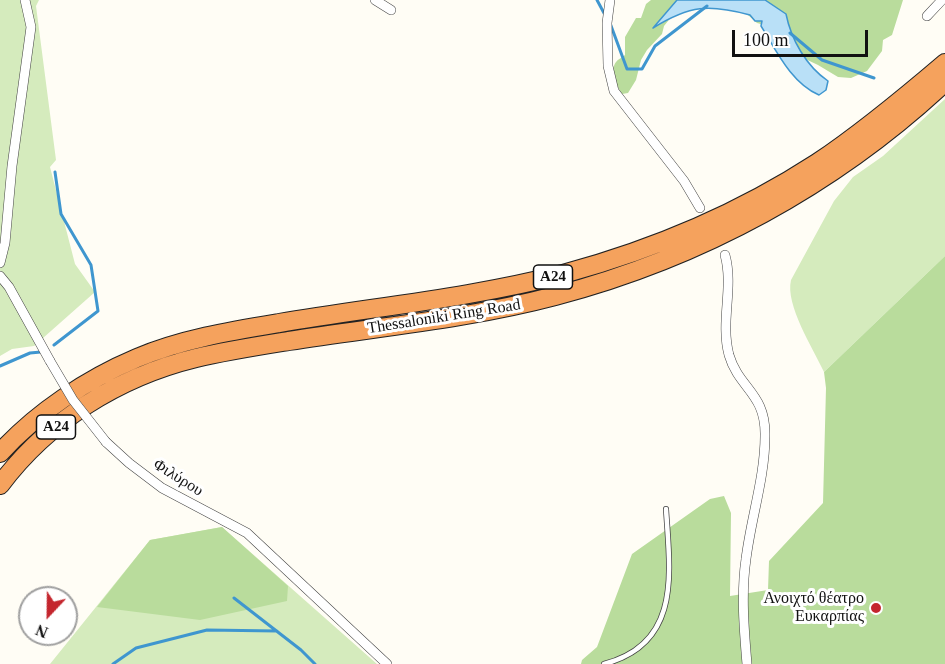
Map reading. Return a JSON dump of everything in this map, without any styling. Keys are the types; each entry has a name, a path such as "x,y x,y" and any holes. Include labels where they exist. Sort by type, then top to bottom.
{"highway":[{"name":"Thessaloniki Ring Road","path":"0,453 26,428 71,393 112,370 164,348 252,328 490,290 542,279 589,267 687,232 743,206 816,163 880,117 945,63"},
{"name":"Thessaloniki Ring Road","path":"0,485 33,447 74,413 114,389 161,369 221,353 529,303 622,277 686,252 757,217 825,177 886,133 945,82"}],"street":[{"path":"0,263 5,243 12,166 31,27 24,0"},
{"path":"375,0 391,10"},
{"path":"610,0 607,23 608,66 614,91 684,181 700,208"},
{"path":"927,16 942,0"},
{"path":"724,255 728,268 725,325 728,351 733,368 761,405 766,435 744,573 747,664"},
{"name":"Φιλύρου","path":"0,276 84,416 106,442 162,488 247,533 387,664"}],"lane":[{"path":"604,664 627,656 648,642 663,614 670,571 666,509"}],"green space":[{"path":"0,0 39,0 36,6 56,160 50,167 75,264 95,292 34,346 12,349 0,356"},
{"path":"651,0 701,0 672,16 664,26 662,34 641,60 636,80 628,93 622,94 614,78 614,66 625,55 625,37 636,18 641,18 646,4"},
{"path":"731,0 903,0 892,35 883,40 882,51 867,71 851,78 838,77 780,47 764,25 757,23"},
{"path":"945,99 945,256 824,372 796,314 790,290 791,280 834,201 853,177 883,156"},
{"path":"945,256 945,664 581,664 582,660 597,647 632,554 710,499 724,496 731,513 730,596 768,590 769,561 823,503 826,388 824,372"},
{"path":"222,527 377,664 50,664 65,646 78,646 78,629 150,540"},
{"path":"222,527 288,586 287,601 200,620 97,607 150,540"}],"water":[{"path":"677,0 765,0 786,14 792,33 806,60 828,81 826,90 819,95 800,83 761,26 762,21 755,21 750,15 723,9 700,9 678,15 653,28"}],"waterway":[{"path":"597,0 605,15"},
{"path":"610,23 627,69 642,69 655,46 707,6"},
{"path":"790,33 822,60 874,78"},
{"path":"54,345 98,311 91,265 61,214 55,172"},
{"path":"0,366 30,353 41,352"},
{"path":"234,598 301,650 315,664"},
{"path":"113,664 136,648 207,630 277,631"}],"place":[{"name":"Ανοιχτό θέατρο Ευκαρπίας","path":"876,608"}]}
